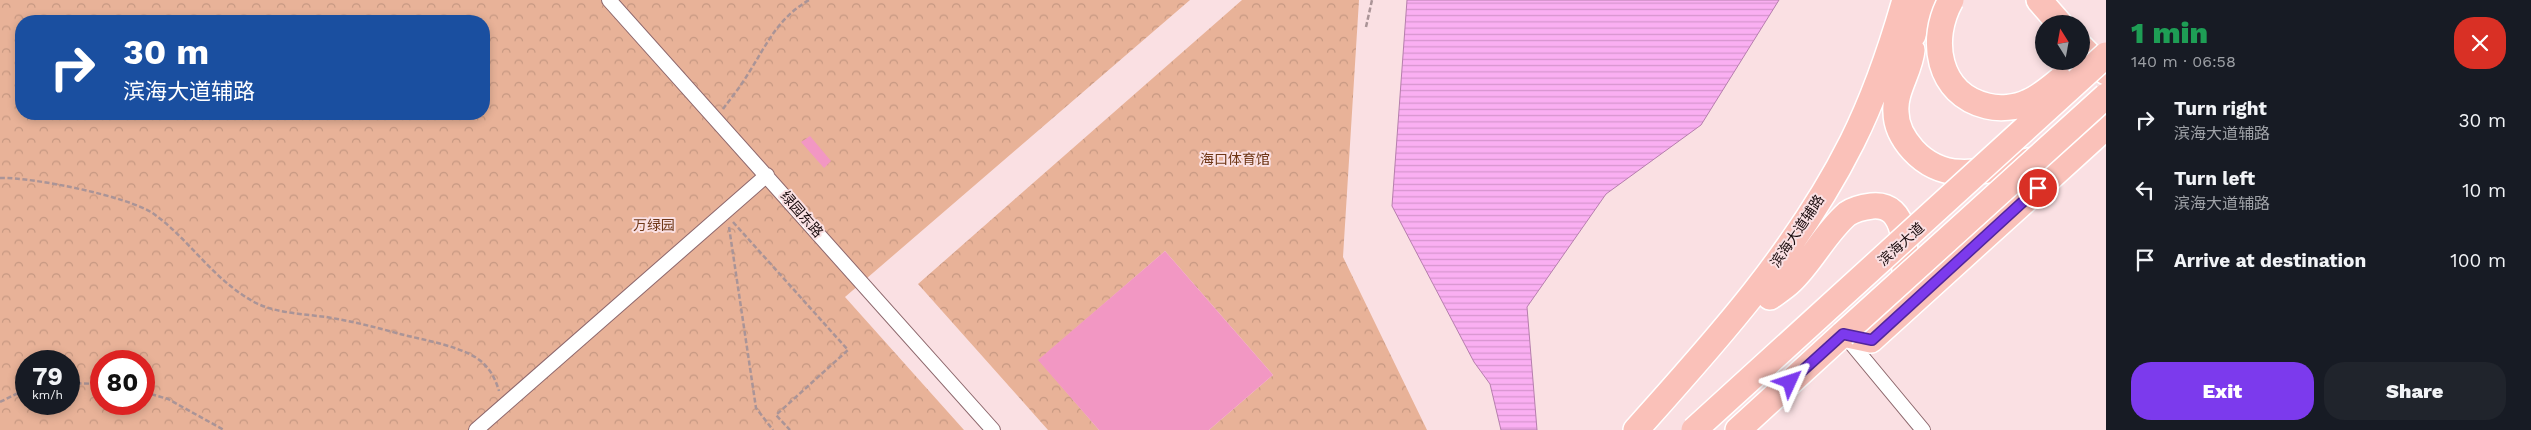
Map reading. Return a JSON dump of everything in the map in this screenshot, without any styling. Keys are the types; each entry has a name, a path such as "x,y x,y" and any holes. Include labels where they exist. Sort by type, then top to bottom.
{"highway":[{"name":"滨海大道辅路","path":"1636,430 1732,320 1780,259 1808,218 1852,142 1877,88 1905,0"},
{"path":"1924,0 1914,35 1911,58 1900,89 1896,112 1903,137 1934,168 1954,173 2034,160"},
{"path":"1951,0 1942,18 1938,36 1943,68 1950,83 1964,96 1978,104 1994,108 2027,103 2053,86 2090,56 2106,55"},
{"path":"2039,0 2052,15"},
{"path":"1655,430 1770,297 1813,238 1838,197 1882,108 1905,46 1914,35"},
{"path":"2090,55 2106,72"},
{"name":"滨海大道","path":"1694,430 2106,55"},
{"name":"滨海大道","path":"1738,430 2034,160 2104,99"},
{"path":"1843,334 1872,340 2106,126"},
{"path":"1770,297 1792,281 1835,226 1849,212 1864,207 1880,205 1894,212 1902,221 1904,312"}],"street":[{"name":"绿园东路","path":"609,0 767,174 993,430"},
{"path":"476,430 767,174"},
{"path":"1843,334 1923,430"}],"path":[{"path":"716,118 748,75 770,36 791,10 809,0"},
{"path":"1366,27 1372,0"},
{"path":"0,178 63,186 118,198 142,207 161,220 237,292 258,304 356,322 442,345 469,355 484,363 495,379 500,395 500,408"},
{"path":"727,216 848,350 776,415 790,430"},
{"path":"729,225 756,408 773,430"},
{"path":"0,402 15,394"},
{"path":"155,395 168,399 224,430"}],"green space":[{"name":"万绿园","path":"0,0 1190,0 845,297 964,430 0,430"},
{"name":"海口体育馆","path":"1242,0 1359,0 1343,257 1427,430 1209,430 1273,375 1165,251 1039,360 1099,430 1048,430 918,284"}],"shaded area":[{"path":"1407,0 1779,0 1701,125 1606,194 1527,307 1537,430 1501,430 1490,384 1474,362 1392,206"}],"building":[{"path":"810,136 831,161 824,168 801,142"},
{"path":"1165,251 1273,375 1209,430 1099,430 1038,360"}],"route":[{"path":"1790,382 1843,334 1872,340 2038,188"}]}
